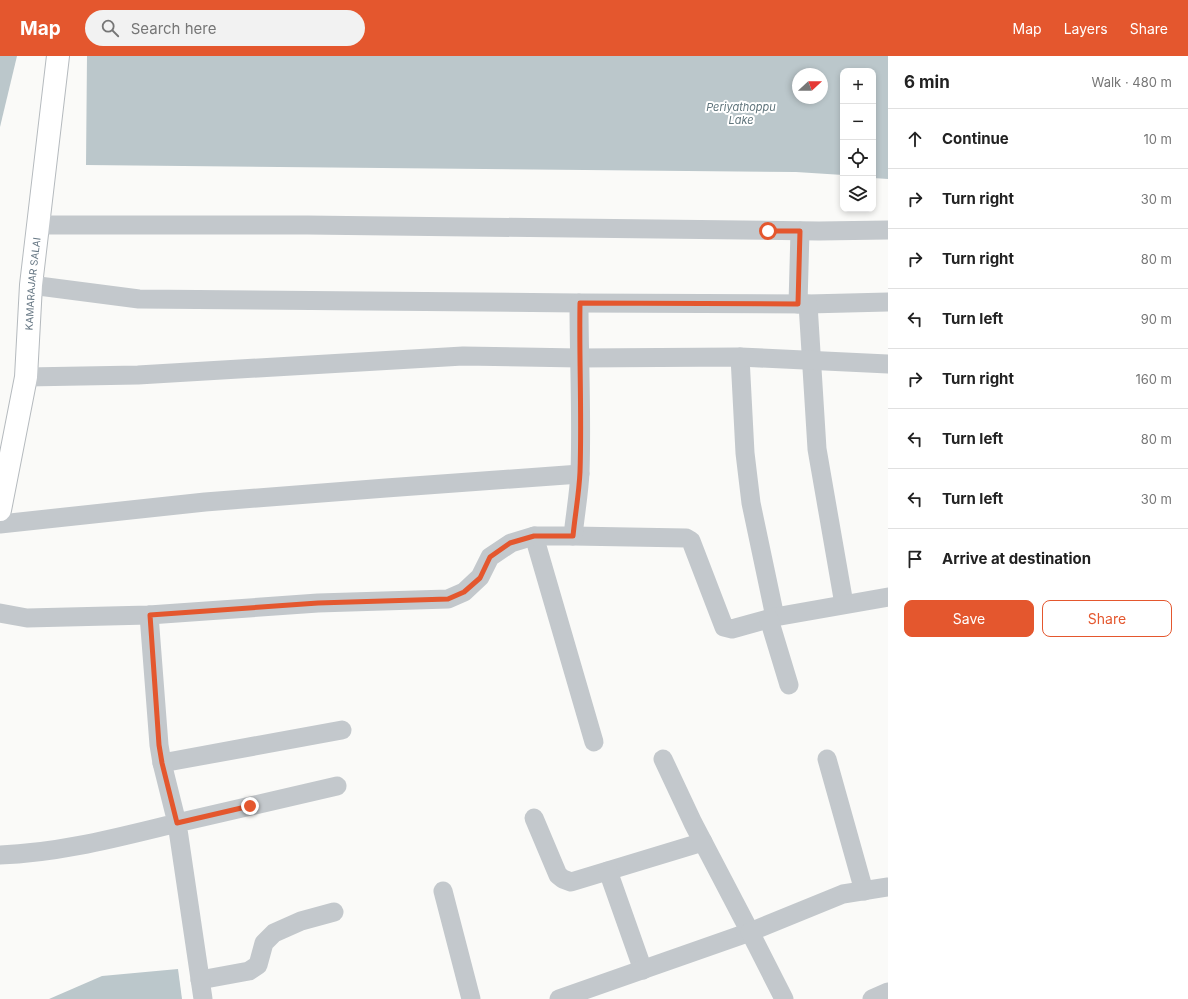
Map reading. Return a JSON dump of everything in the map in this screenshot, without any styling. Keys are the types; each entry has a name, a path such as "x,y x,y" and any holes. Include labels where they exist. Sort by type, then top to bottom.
{"main road":[{"name":"KAMARAJAR SALAI","path":"0,510 26,378 31,285 58,56"}],"street":[{"path":"38,225 306,225 800,231 888,230"},
{"path":"800,231 803,304 811,361 817,449 844,604"},
{"path":"31,285 139,299 803,304 888,302"},
{"path":"573,536 580,474 580,303"},
{"path":"26,378 138,375 463,356 579,358 740,357 888,364"},
{"path":"740,357 745,453 751,503 772,618 789,685"},
{"path":"0,524 213,502 580,474"},
{"path":"0,613 27,618 150,615 318,603 448,599 464,592 480,578 490,557 510,543 534,536 686,538 693,544 724,627 732,629 772,618 888,597"},
{"path":"534,536 594,742"},
{"path":"150,615 159,745 177,823 203,999"},
{"path":"162,763 342,730"},
{"path":"663,759 693,823 784,999"},
{"path":"828,759 864,891"},
{"path":"0,855 43,852 105,840 337,786"},
{"path":"534,818 558,875 563,879 572,882 704,842"},
{"path":"608,871 643,970"},
{"path":"559,999 750,932 843,894 888,887"},
{"path":"443,891 472,999"},
{"path":"200,980 249,971 258,965 264,942 274,933 301,921 334,912"},
{"path":"872,999 888,992"}],"water":[{"path":"0,56 17,56 0,127"},
{"name":"Periyathoppu Lake","path":"87,56 888,56 888,179 876,178 876,68 840,68 840,175 796,172 86,165"},
{"path":"178,969 182,999 49,999 102,976"}],"route":[{"path":"250,806 177,823 159,745 150,615 318,603 448,599 464,592 480,578 490,557 510,543 534,536 573,536 580,474 580,303 798,304 800,231 768,231"}]}
